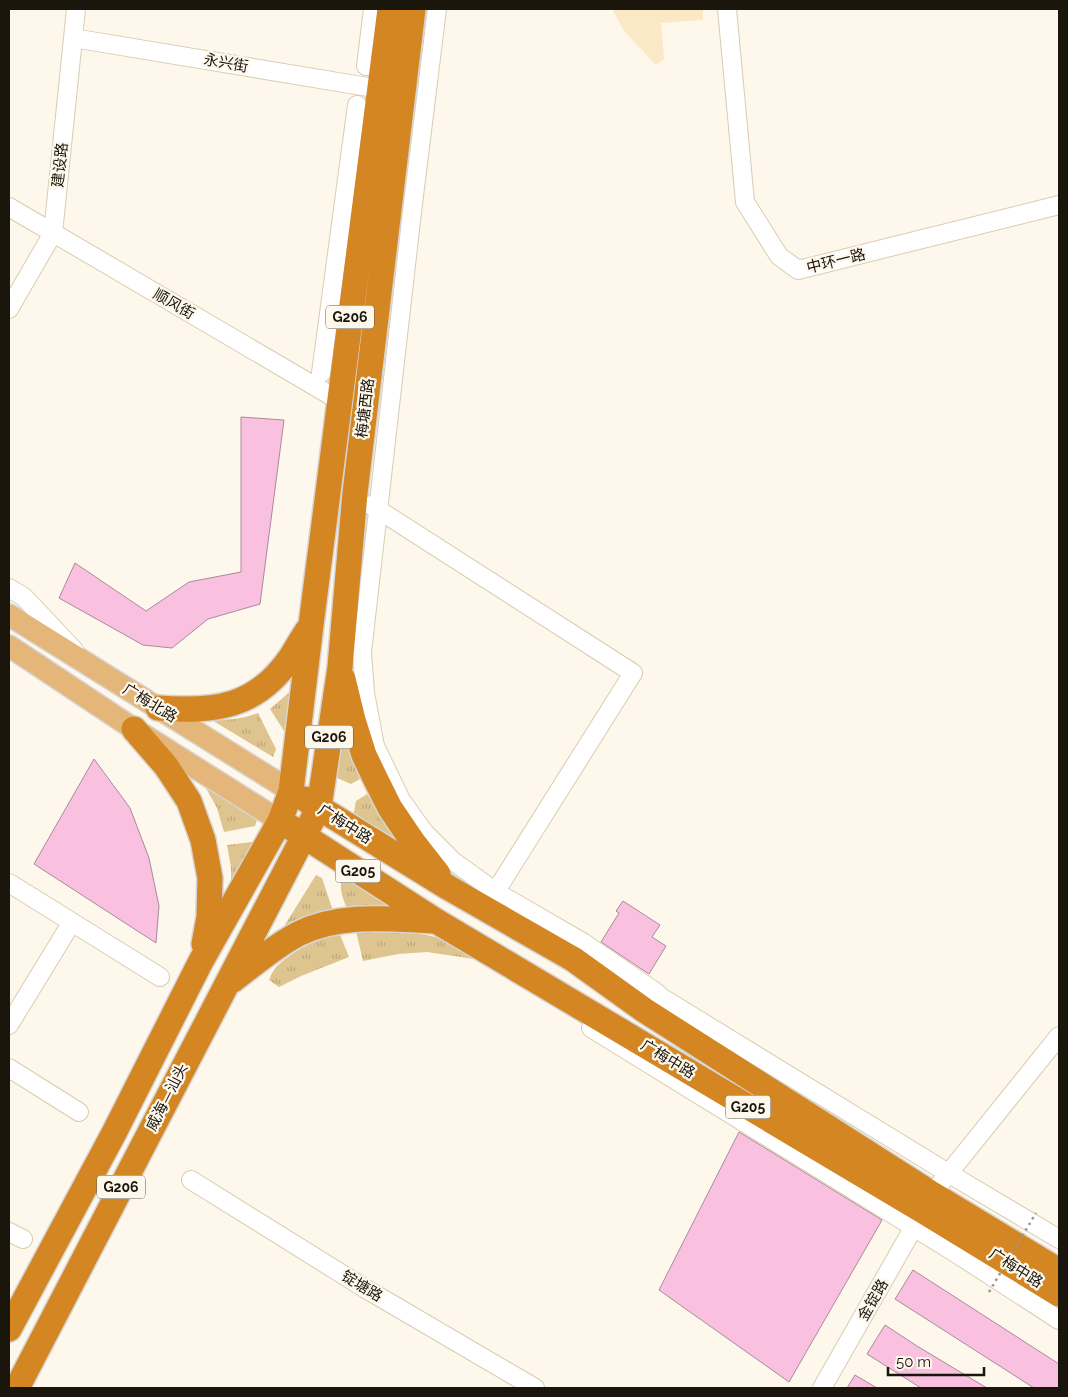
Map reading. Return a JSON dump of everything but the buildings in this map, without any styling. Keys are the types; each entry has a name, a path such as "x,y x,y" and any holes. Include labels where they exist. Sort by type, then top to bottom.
{"highway":[{"name":"梅塘西路","path":"291,790 390,9"},
{"name":"梅塘西路","path":"319,807 340,667 355,494 413,9"},
{"path":"158,708 187,710 229,705 245,699 261,689 276,675 290,658 311,625"},
{"path":"340,667 364,755 390,808 412,842 449,888"},
{"path":"134,730 166,766 188,801 204,840 210,878 209,917 201,961"},
{"name":"广梅中路","path":"291,790 449,888 490,901 928,1208 1059,1294"},
{"name":"威海—汕头","path":"9,1329 114,1133 201,961 280,821 291,790"},
{"name":"威海—汕头","path":"17,1388 319,807"},
{"name":"广梅中路","path":"280,821 436,921 928,1208 1059,1272"},
{"path":"384,888 403,859"},
{"path":"226,986 270,952 299,934 331,922 362,918 436,921"}],"main road":[{"name":"广梅北路","path":"9,615 291,790"},
{"name":"广梅北路","path":"9,646 134,730 280,821"}],"street":[{"name":"建设路","path":"9,309 53,233 76,9"},
{"path":"366,66 374,9"},
{"path":"437,9 362,652 365,693 375,746 401,800 424,832 490,901 584,943 656,994 1059,1240"},
{"name":"中环一路","path":"727,9 745,202 778,256 798,270 1059,205"},
{"name":"永兴街","path":"73,38 380,89"},
{"path":"321,373 357,104"},
{"name":"顺风街","path":"9,207 340,401"},
{"path":"355,494 633,673 490,901"},
{"path":"9,588 24,598 90,666"},
{"path":"9,883 160,977"},
{"path":"9,1025 72,922"},
{"path":"953,1176 1059,1036"},
{"path":"953,1176 1059,1053"},
{"path":"9,1068 80,1112"},
{"name":"金锭路","path":"822,1388 928,1208 953,1176"},
{"name":"锭塘路","path":"191,1180 366,1289 534,1388"},
{"path":"928,1208 1059,1320"}],"path":[{"path":"989,1292 1036,1213"}],"shaded area":[{"path":"612,9 703,9 703,20 661,23 664,59 656,65 624,31"}],"green space":[{"path":"292,690 288,737 270,709"},
{"path":"258,713 276,749 273,757 205,716 231,719"},
{"path":"340,719 360,779 351,784 335,777"},
{"path":"191,770 259,814 255,826 224,832 217,808 207,790"},
{"path":"367,794 408,852 353,817 356,801"},
{"path":"260,841 231,883 231,867 227,845"},
{"path":"345,870 417,914 349,914 341,887"},
{"path":"316,875 322,878 335,917 273,944"},
{"path":"382,929 426,935 448,941 466,950 474,959 427,952 398,954 363,961 356,931"},
{"path":"339,932 349,957 279,987 269,980 276,968 298,950"}]}
